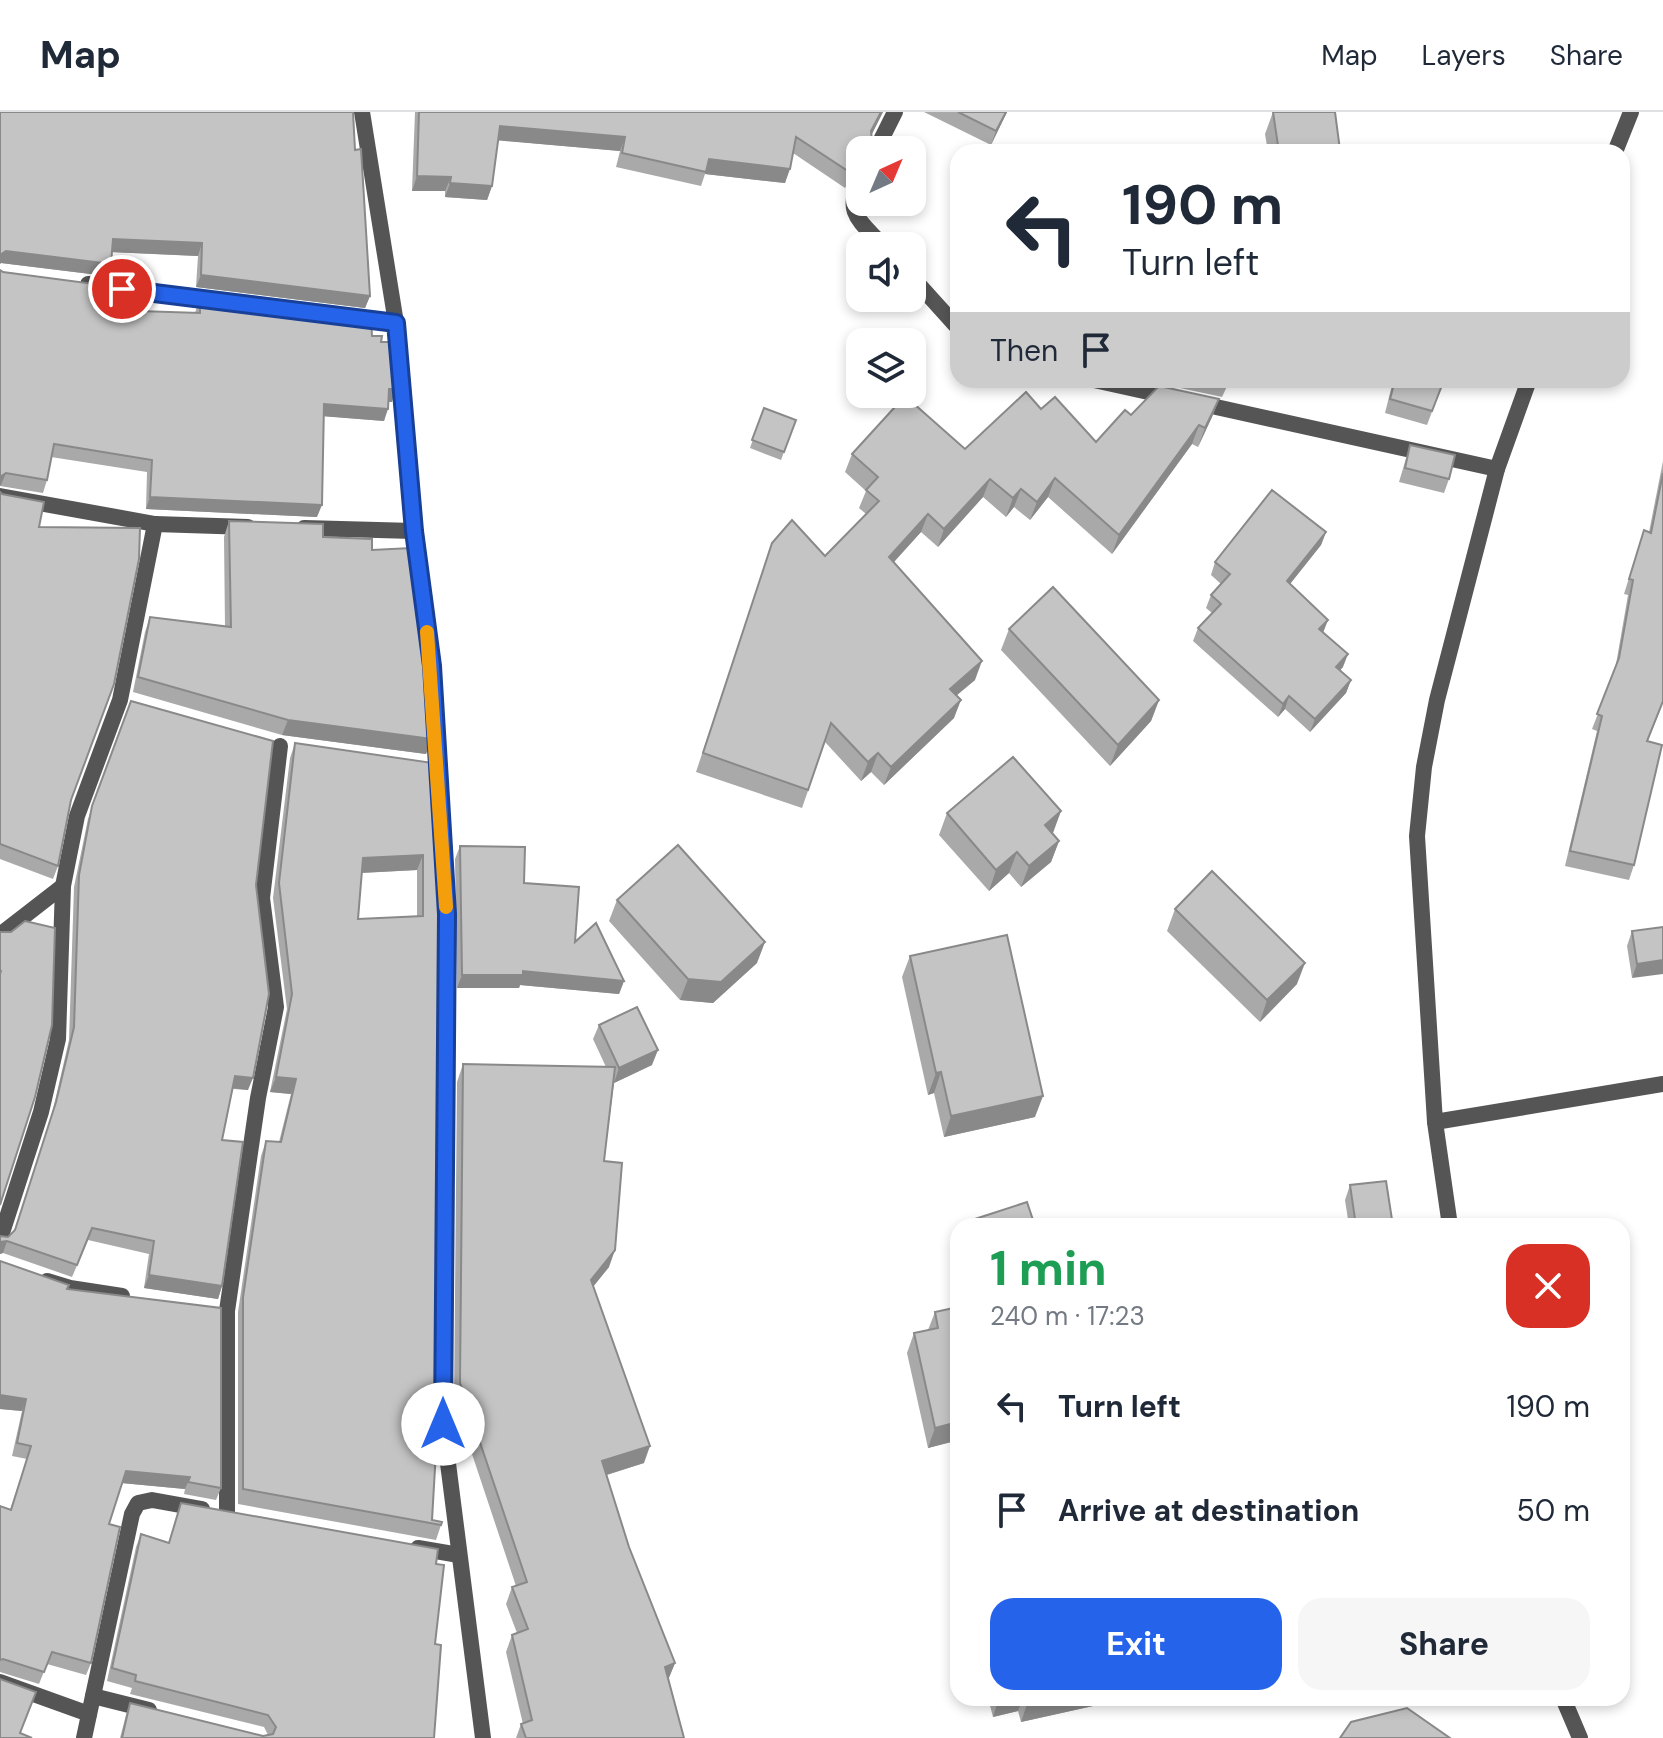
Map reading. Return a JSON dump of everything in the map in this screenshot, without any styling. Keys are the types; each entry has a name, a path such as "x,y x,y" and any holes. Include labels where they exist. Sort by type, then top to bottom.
{"street":[{"path":"362,112 396,323 414,531 432,666 430,766 447,914 443,1424 483,1738"},
{"path":"883,136 895,112"},
{"path":"1618,144 1631,112"},
{"path":"856,216 870,232"},
{"path":"63,281 238,303"},
{"path":"926,293 950,319"},
{"path":"333,315 396,323"},
{"path":"1130,388 1497,469"},
{"path":"1449,1218 1435,1122 1417,836 1424,767 1437,700 1497,469 1526,388"},
{"path":"0,496 155,524 261,527"},
{"path":"0,1239 41,1112 58,1039 63,886 77,816 127,702 155,524"},
{"path":"292,528 414,531"},
{"path":"84,1738 132,1514 138,1503 152,1500 235,1515 220,1310 276,1007 262,898 281,745"},
{"path":"0,935 63,886"},
{"path":"1435,1122 1663,1084"},
{"path":"28,1274 70,1288 142,1299"},
{"path":"398,1544 459,1555"},
{"path":"0,1682 89,1714"},
{"path":"93,1696 169,1715"},
{"path":"1566,1706 1580,1738"}],"building":[{"path":"0,112 353,112 355,150 361,149 370,296 201,275 202,243 113,239 111,264 6,251 0,255"},
{"path":"419,112 881,112 872,136 846,136 846,170 796,137 790,169 709,159 706,172 622,153 625,137 500,126 492,186 450,183 451,177 417,176"},
{"path":"958,112 1006,112 996,131"},
{"path":"1273,112 1335,112 1339,144 1278,144"},
{"path":"0,270 110,286 108,310 200,313 200,297 371,318 372,336 382,336 381,342 392,342 396,389 389,389 388,409 324,404 322,505 150,497 152,460 54,444 47,480 6,473 0,477"},
{"path":"1157,388 1219,399 1205,428 1199,425 1119,535 1055,478 1037,502 1021,489 1013,498 990,479 944,529 928,514 889,557 982,661 950,689 961,700 891,767 878,753 868,762 831,723 808,790 703,753 772,543 792,520 825,556 879,501 866,490 878,477 852,454 894,408 919,408 965,449 1026,392 1041,409 1055,397 1096,442 1125,410 1131,415"},
{"path":"1393,388 1441,388 1432,411 1390,399"},
{"path":"764,408 796,420 784,452 752,440"},
{"path":"1410,445 1455,455 1449,479 1405,468"},
{"path":"1663,473 1663,701 1647,741 1662,745 1634,865 1570,851 1602,716 1597,714 1619,658 1633,580 1629,579 1644,530 1651,533"},
{"path":"1272,490 1326,532 1287,581 1328,620 1319,629 1348,654 1336,667 1351,680 1315,719 1289,696 1283,704 1198,628 1221,604 1211,595 1230,574 1215,562"},
{"path":"0,492 44,502 39,527 140,528 139,559 114,684 71,800 58,866 0,844"},
{"path":"229,521 323,524 323,537 372,539 372,550 411,548 413,587 418,587 427,652 432,739 288,720 138,677 150,617 231,627"},
{"path":"1053,587 1159,700 1118,745 1009,629"},
{"path":"131,701 273,741 256,885 269,994 253,1078 235,1076 222,1140 243,1142 222,1286 149,1275 154,1241 92,1228 77,1265 7,1241 0,1242 0,1236 8,1237 15,1230 56,1102 74,1027 79,875 92,806"},
{"path":"295,743 433,763 441,899 438,1416 432,1520 442,1522 441,1525 243,1489 243,1297 266,1141 281,1142 296,1079 276,1077 292,994 279,883","holes":["423,855 423,916 358,919 363,858"]},
{"path":"1013,757 1061,811 1045,825 1059,841 1029,866 1017,852 996,870 947,813"},
{"path":"678,845 765,942 721,982 688,979 617,900"},
{"path":"460,846 525,847 524,883 579,887 575,942 596,923 624,981 523,971 523,975 462,975"},
{"path":"1212,871 1305,963 1267,1000 1175,909"},
{"path":"25,921 55,928 52,1025 35,1097 0,1205 0,932 11,932"},
{"path":"1663,927 1663,960 1637,964 1632,931"},
{"path":"1007,935 1043,1096 951,1116 941,1072 936,1073 910,956"},
{"path":"637,1007 658,1050 619,1068 599,1025"},
{"path":"463,1064 615,1067 604,1161 622,1163 615,1250 591,1280 650,1446 602,1461 629,1547 675,1663 665,1667 684,1738 526,1738 521,1724 532,1720 512,1635 528,1629 512,1587 527,1582 460,1383"},
{"path":"1386,1181 1392,1218 1355,1218 1350,1185"},
{"path":"1027,1202 1032,1218 978,1218"},
{"path":"0,1261 69,1285 67,1289 221,1308 221,1488 188,1482 190,1477 126,1471 109,1524 120,1527 91,1663 52,1652 44,1672 0,1660 0,1506 11,1510 31,1446 17,1443 26,1399 0,1395"},
{"path":"950,1309 950,1424 935,1428 914,1333 938,1328 935,1312"},
{"path":"181,1503 438,1549 436,1564 444,1565 435,1644 441,1645 434,1738 122,1738 130,1703 263,1736 273,1734 276,1727 268,1715 135,1681 136,1675 112,1668 141,1534 169,1543"},
{"path":"0,1679 36,1692 20,1733 32,1738 0,1738"},
{"path":"1407,1708 1450,1738 1340,1738 1351,1722"}],"slow traffic":[{"path":"427,632 432,666 446,907"}],"route":[{"path":"122,289 396,323 414,531 432,666 447,914 443,1424"}]}
